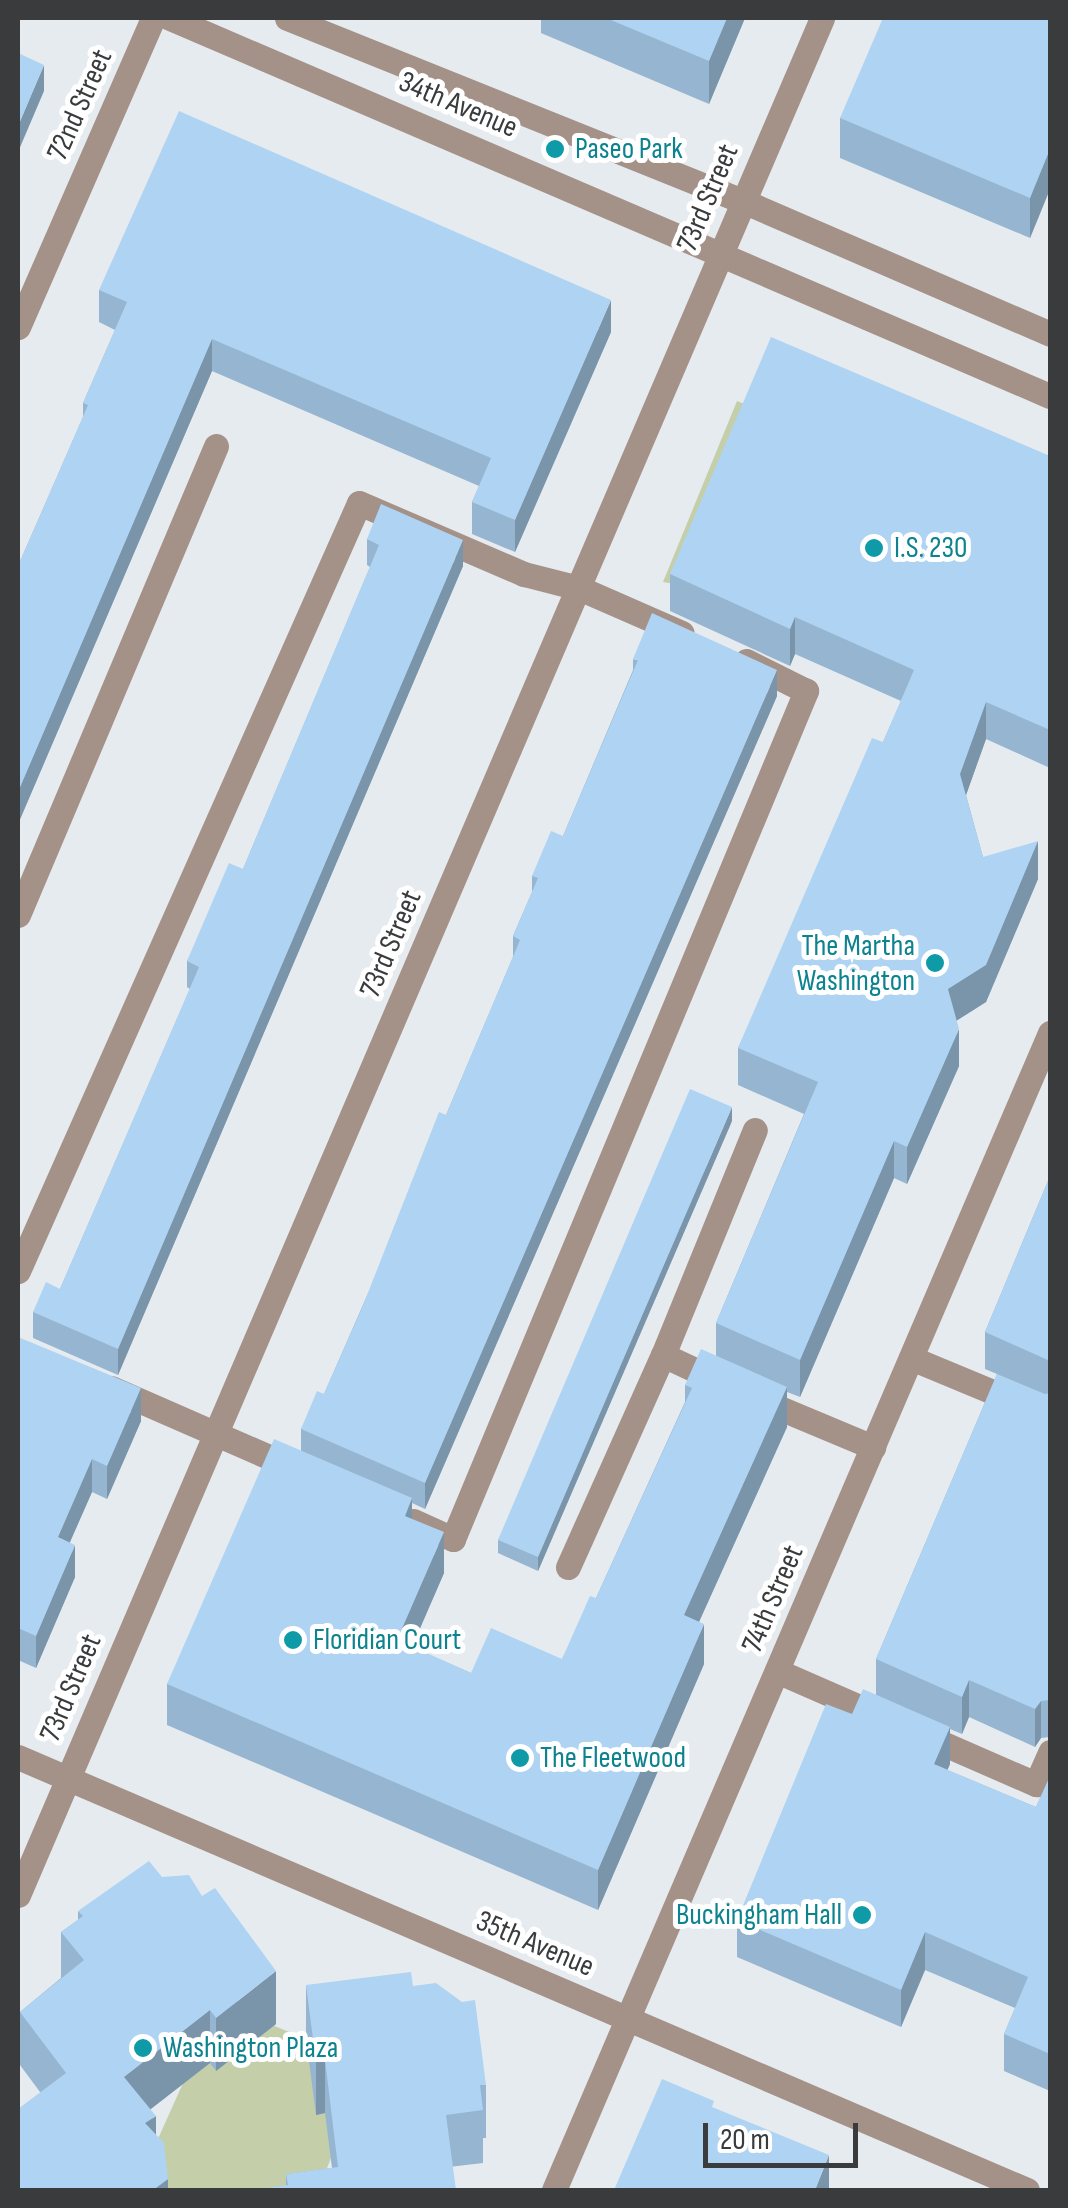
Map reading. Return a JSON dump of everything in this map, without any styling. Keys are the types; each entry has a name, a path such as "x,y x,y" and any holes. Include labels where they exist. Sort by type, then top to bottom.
{"street":[{"name":"72nd Street","path":"18,327 152,18"},
{"name":"34th Avenue","path":"170,18 1050,396"},
{"name":"34th Avenue","path":"287,18 743,201 1050,334"},
{"name":"73rd Street","path":"18,1894 822,18"},
{"path":"18,915 24,882 216,446"},
{"path":"18,1271 359,502 524,574 579,588 806,690 454,1539 392,1511"},
{"name":"74th Street","path":"554,2190 1050,1032"},
{"path":"568,1566 662,1355 755,1130"},
{"path":"662,1355 872,1448"},
{"path":"911,1358 1050,1416"},
{"path":"85,1378 310,1475"},
{"path":"777,1671 1036,1784 1050,1752"},
{"name":"35th Avenue","path":"18,1757 1027,2190"}],"green space":[{"path":"737,401 749,406 675,584 663,582"},
{"path":"219,2003 369,2065 318,2190 135,2190"}],"building":[{"path":"606,18 727,18 709,61"},
{"path":"883,18 1050,18 1050,149 1030,198 840,118"},
{"path":"18,53 44,65 18,126"},
{"path":"179,111 611,300 515,520 472,502 491,458 212,339 18,792 18,566 88,405 83,403 127,302 99,290"},
{"path":"771,337 1050,456 1050,730 986,702 960,774 983,857 1038,841 986,965 948,989 959,1029 907,1147 894,1141 800,1360 716,1323 818,1082 738,1048 872,738 883,742 914,670 795,617 790,629 670,574"},
{"path":"381,504 463,540 118,1349 33,1312 46,1282 60,1289 199,967 187,961 229,863 243,869 379,545 367,539"},
{"path":"652,613 777,670 425,1483 301,1429 317,1391 324,1394 362,1308 439,1112 446,1115 520,940 513,936 538,878 532,876 551,831 563,836 638,660 633,659"},
{"path":"690,1089 732,1107 538,1557 498,1540"},
{"path":"1050,1176 1050,1361 985,1332"},
{"path":"18,1337 141,1388 107,1466 92,1459 58,1537 75,1545 36,1636 18,1628"},
{"path":"701,1349 787,1387 684,1615 704,1624 598,1870 167,1684 274,1439 412,1498 405,1516 444,1532 397,1640 471,1673 491,1628 562,1659 590,1596 596,1598 692,1388 685,1385"},
{"path":"997,1374 1050,1393 1050,1700 1041,1701 1035,1709 969,1680 962,1697 876,1659"},
{"name":"Buckingham Hall","path":"863,1689 950,1727 934,1764 1036,1807 1050,1776 1050,2054 1004,2034 1028,1977 925,1932 901,1990 737,1920 826,1704 852,1714"},
{"name":"Washington Plaza","path":"149,1861 162,1877 189,1875 202,1896 215,1888 276,1971 216,2018 210,2010 124,2077 156,2116 145,2123 164,2143 168,2179 153,2190 18,2190 18,2109 66,2073 20,2012 84,1960 61,1932 83,1916 78,1911"},
{"name":"Washington Plaza","path":"411,1972 413,1986 436,1983 462,2002 475,2000 486,2085 480,2085 483,2110 446,2115 456,2190 252,2190 288,2185 286,2174 338,2167 325,2060 316,2062 306,1985"},
{"path":"662,2079 714,2101 712,2107 829,2155 815,2190 614,2190"}],"place":[{"name":"Paseo Park","path":"555,149"},
{"name":"I.S. 230","path":"874,548"},
{"name":"The Martha Washington","path":"935,963"},
{"name":"Floridian Court","path":"293,1640"},
{"name":"The Fleetwood","path":"520,1758"},
{"name":"Buckingham Hall","path":"862,1915"},
{"name":"Washington Plaza","path":"143,2048"}]}
